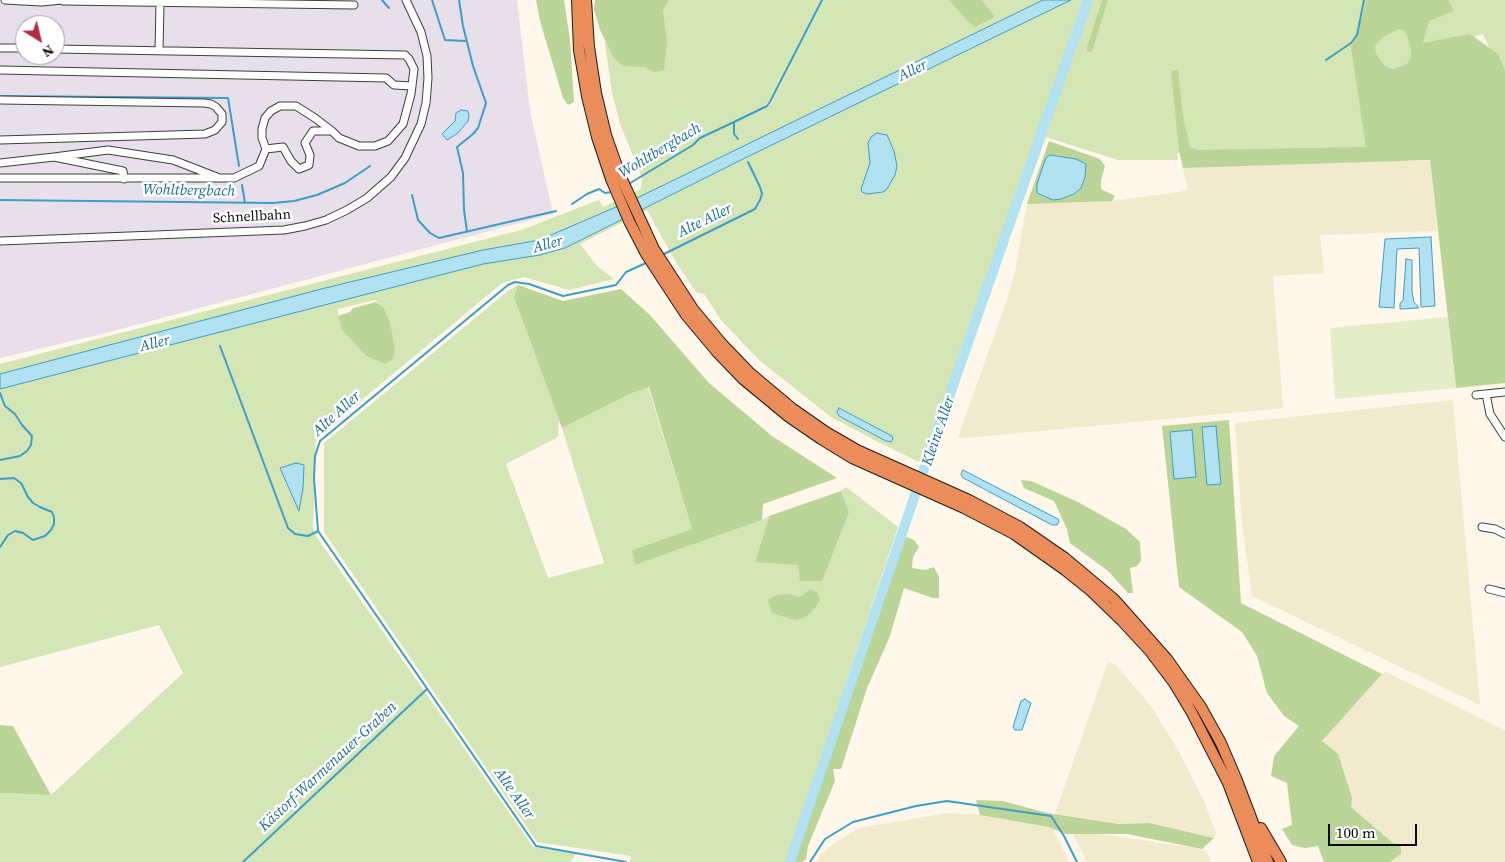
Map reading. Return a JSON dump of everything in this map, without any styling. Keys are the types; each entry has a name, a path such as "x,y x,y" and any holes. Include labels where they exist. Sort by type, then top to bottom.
{"highway":[{"path":"577,0 579,50 597,137 654,249 690,312 749,372 793,409 826,432 893,471 949,496 992,511 1037,538 1097,583 1128,613 1167,658 1201,707 1221,744 1248,805 1268,862"},
{"path":"586,0 588,47 596,93 616,177"},
{"path":"949,496 1014,534 1065,570 1090,590 1149,650 1174,683 1212,749 1228,783 1258,862"},
{"path":"1248,805 1281,862"}],"street":[{"path":"5,0 354,5"},
{"name":"Schnellbahn","path":"0,241 284,230 326,220 347,210 367,198 391,177 405,158 421,124 426,103 427,56 421,32 406,0"},
{"path":"158,51 160,2"},
{"path":"0,48 15,48"},
{"path":"0,178 234,178 259,166 266,149 262,138 265,118 271,111 280,106 296,106 316,118 339,138 360,146 375,146 388,141 403,124 414,69 405,55 65,49"},
{"path":"0,70 386,78 394,85 412,86"},
{"path":"0,100 211,104 222,114 222,122 215,130 205,134 0,140"},
{"path":"266,149 283,147 291,162 299,169 309,165 310,155 305,143 313,131 316,118"},
{"path":"313,131 332,131"},
{"path":"0,162 108,150 173,160 221,178"},
{"path":"54,157 123,171 124,178"},
{"path":"1476,394 1505,392"},
{"path":"1486,394 1490,414 1505,437"},
{"path":"1482,528 1505,534"},
{"path":"1489,590 1505,593"}],"shaded area":[{"path":"0,0 517,0 530,111 553,214 102,334 0,358"},
{"path":"1374,161 1430,161 1437,231 1320,235 1324,273 1273,276 1283,408 966,438 958,437 1006,303 1015,272 1027,204 1112,201 1188,190 1183,168"},
{"path":"1452,400 1480,705 1252,596 1242,523 1235,423"},
{"path":"1108,662 1116,665 1150,705 1175,745 1204,801 1216,833 1214,838 1149,823 1119,824 1055,814"},
{"path":"1386,672 1505,730 1505,862 1390,862 1401,854 1400,845 1393,843 1351,807 1352,798 1322,741 1382,674"},
{"path":"947,813 980,815 1049,827 1053,829 1069,862 816,862 821,854 836,842 859,828"},
{"path":"1073,834 1099,834 1202,849 1208,854 1211,862 1087,862"}],"green space":[{"path":"536,0 564,0 570,40 574,102 568,105 563,98 540,21"},
{"path":"595,0 669,0 663,10 667,42 664,70 655,72 644,67 623,66 614,58 600,30 594,10"},
{"path":"611,0 822,0 770,101 758,111 771,104 823,0 949,0 966,20 994,17 982,0 1505,0 1505,82 1483,34 1411,57 1407,64 1392,69 1369,149 1177,153 1178,160 1118,160 1046,137 935,445 929,441 921,463 831,417 759,360 721,320 704,294 696,292 674,259 647,210 580,244 597,266 614,279 569,290 524,277 502,283 316,438 313,527 316,536 533,847 576,854 570,862 0,862 0,793 51,795 183,673 159,625 0,667 0,364 521,230 599,200 603,207 641,189 642,178 620,124 612,92 605,44","holes":["375,300 384,308 390,321 395,348 385,364 366,356 342,330 338,316 338,309","839,408 842,409 892,436 886,441 839,416"]},
{"path":"949,0 982,0 995,17 975,27 966,20"},
{"path":"1102,0 1108,0 1092,52 1087,51 1087,47"},
{"path":"1366,0 1448,0 1454,11 1429,21 1423,43 1470,34 1498,54 1505,71 1505,383 1456,388 1430,160 1183,168 1179,151 1171,71 1178,70 1183,116 1190,148 1197,150 1366,147 1351,47","holes":["1398,29 1404,30 1411,49 1411,57 1407,64 1392,69 1385,66 1376,54 1375,46 1383,37"]},
{"path":"1049,141 1100,159 1105,166 1101,180 1101,189 1115,196 1112,201 1027,204","holes":["1050,155 1057,156 1074,194 1061,199 1037,193 1037,184 1046,158"]},
{"path":"518,285 514,297 559,420 558,437 506,464 548,578 604,563 562,428 648,387 692,529 632,550 635,565 769,516 755,562 849,512 841,491 846,487 898,527 786,862 630,862 631,856 537,842 324,532 324,443 508,291"},
{"path":"518,285 563,301 621,289 650,315 709,383 772,436 837,478 763,504 762,520 635,565 632,550 692,529 649,387 632,393 562,428 514,297"},
{"path":"376,302 384,308 390,321 395,348 393,359 385,364 366,356 342,330 338,316 350,312 353,308"},
{"path":"1448,317 1456,388 1335,399 1330,328"},
{"path":"1229,420 1241,603 1382,674 1322,741 1338,754 1352,798 1351,807 1393,843 1401,845 1401,854 1390,862 1324,862 1318,846 1305,848 1292,845 1282,829 1292,825 1287,783 1271,776 1274,756 1299,726 1284,716 1267,693 1257,656 1242,632 1179,587 1162,426"},
{"path":"1021,480 1031,481 1078,502 1126,529 1140,542 1141,561 1137,566 1130,568 1133,593 1128,593 1108,571 1070,543 1067,529 1054,501 1024,488"},
{"path":"841,491 849,512 822,581 800,581 798,565 755,562 769,516"},
{"path":"904,536 914,540 919,547 913,557 912,568 925,570 934,567 939,577 939,598 933,598 904,588 890,636 867,688 841,769 833,769 835,781 808,846 806,859 802,862 794,862"},
{"path":"811,589 817,592 820,600 806,617 795,620 772,613 768,600 777,595 788,594 800,597"},
{"path":"0,725 13,726 51,795 0,793"},
{"path":"976,800 1003,801 1047,813 1119,824 1149,823 1214,838 1202,849 1127,834 1065,834 1049,827 980,815"}],"water":[{"name":"Aller","path":"1043,0 1071,0 745,158 565,248 540,255 483,264 0,389 0,374 325,288 483,250 534,241 551,235 637,198"},
{"path":"461,110 468,111 468,121 458,133 447,140 442,134 455,121 456,113"},
{"path":"877,133 887,135 894,151 897,166 895,175 887,189 883,192 867,194 862,192 861,189 870,163 868,143 871,137"},
{"path":"1050,155 1076,159 1086,164 1085,177 1081,188 1074,194 1053,200 1037,193 1037,184 1042,169 1046,158"},
{"path":"1431,237 1435,306 1421,307 1419,248 1397,249 1394,308 1379,307 1385,239"},
{"path":"1406,259 1412,260 1412,291 1414,302 1419,308 1400,309 1400,303 1403,301"},
{"path":"839,408 892,436 893,439 891,442 886,441 839,416 837,412"},
{"path":"1216,426 1221,484 1207,485 1202,427"},
{"path":"1192,430 1196,477 1174,479 1170,432"},
{"path":"296,463 304,465 299,511 280,468"},
{"path":"963,470 1058,519 1059,522 1057,525 1052,525 963,478 961,474"},
{"path":"1025,699 1031,703 1022,730 1015,730 1013,727 1021,701"}],"waterway":[{"path":"382,0 389,8"},
{"path":"432,0 445,40 466,41"},
{"path":"459,0 473,66 486,103 478,128 457,147 463,173 464,210 467,231"},
{"name":"Alte Aller","path":"738,139 734,134 734,122 767,106 770,102 822,0"},
{"name":"Kleine Aller","path":"790,862 928,457 1088,0"},
{"path":"1326,60 1351,43 1357,35 1364,0"},
{"path":"0,96 228,98 239,166"},
{"name":"Wohltbergbach","path":"627,185 693,145 700,138 734,122"},
{"name":"Alte Aller","path":"662,255 755,209 762,194 748,162"},
{"name":"Wohltbergbach","path":"0,200 273,203 294,201 317,195 345,183 370,166"},
{"path":"242,185 245,203"},
{"name":"Wohltbergbach","path":"572,204 599,189 605,193 612,192"},
{"name":"Wohltbergbach","path":"412,195 418,220 430,233 439,238 556,211"},
{"name":"Alte Aller","path":"626,862 536,846 318,531 314,478 315,456 320,441 508,285 515,282 529,284 563,296 616,285 626,272 646,263"},
{"path":"220,346 288,528 295,534 308,536 318,531"},
{"path":"0,393 5,406 15,414 32,436 31,445 27,451 20,456 0,460"},
{"path":"0,479 14,478 21,483 33,503 52,512 54,517 54,524 45,536 33,540 23,533 15,531 8,535 0,547"},
{"name":"Kästorf-Warmenauer-Graben","path":"243,862 427,689"},
{"path":"810,862 825,839 853,822 916,806 947,801 1051,816 1077,862"}]}
